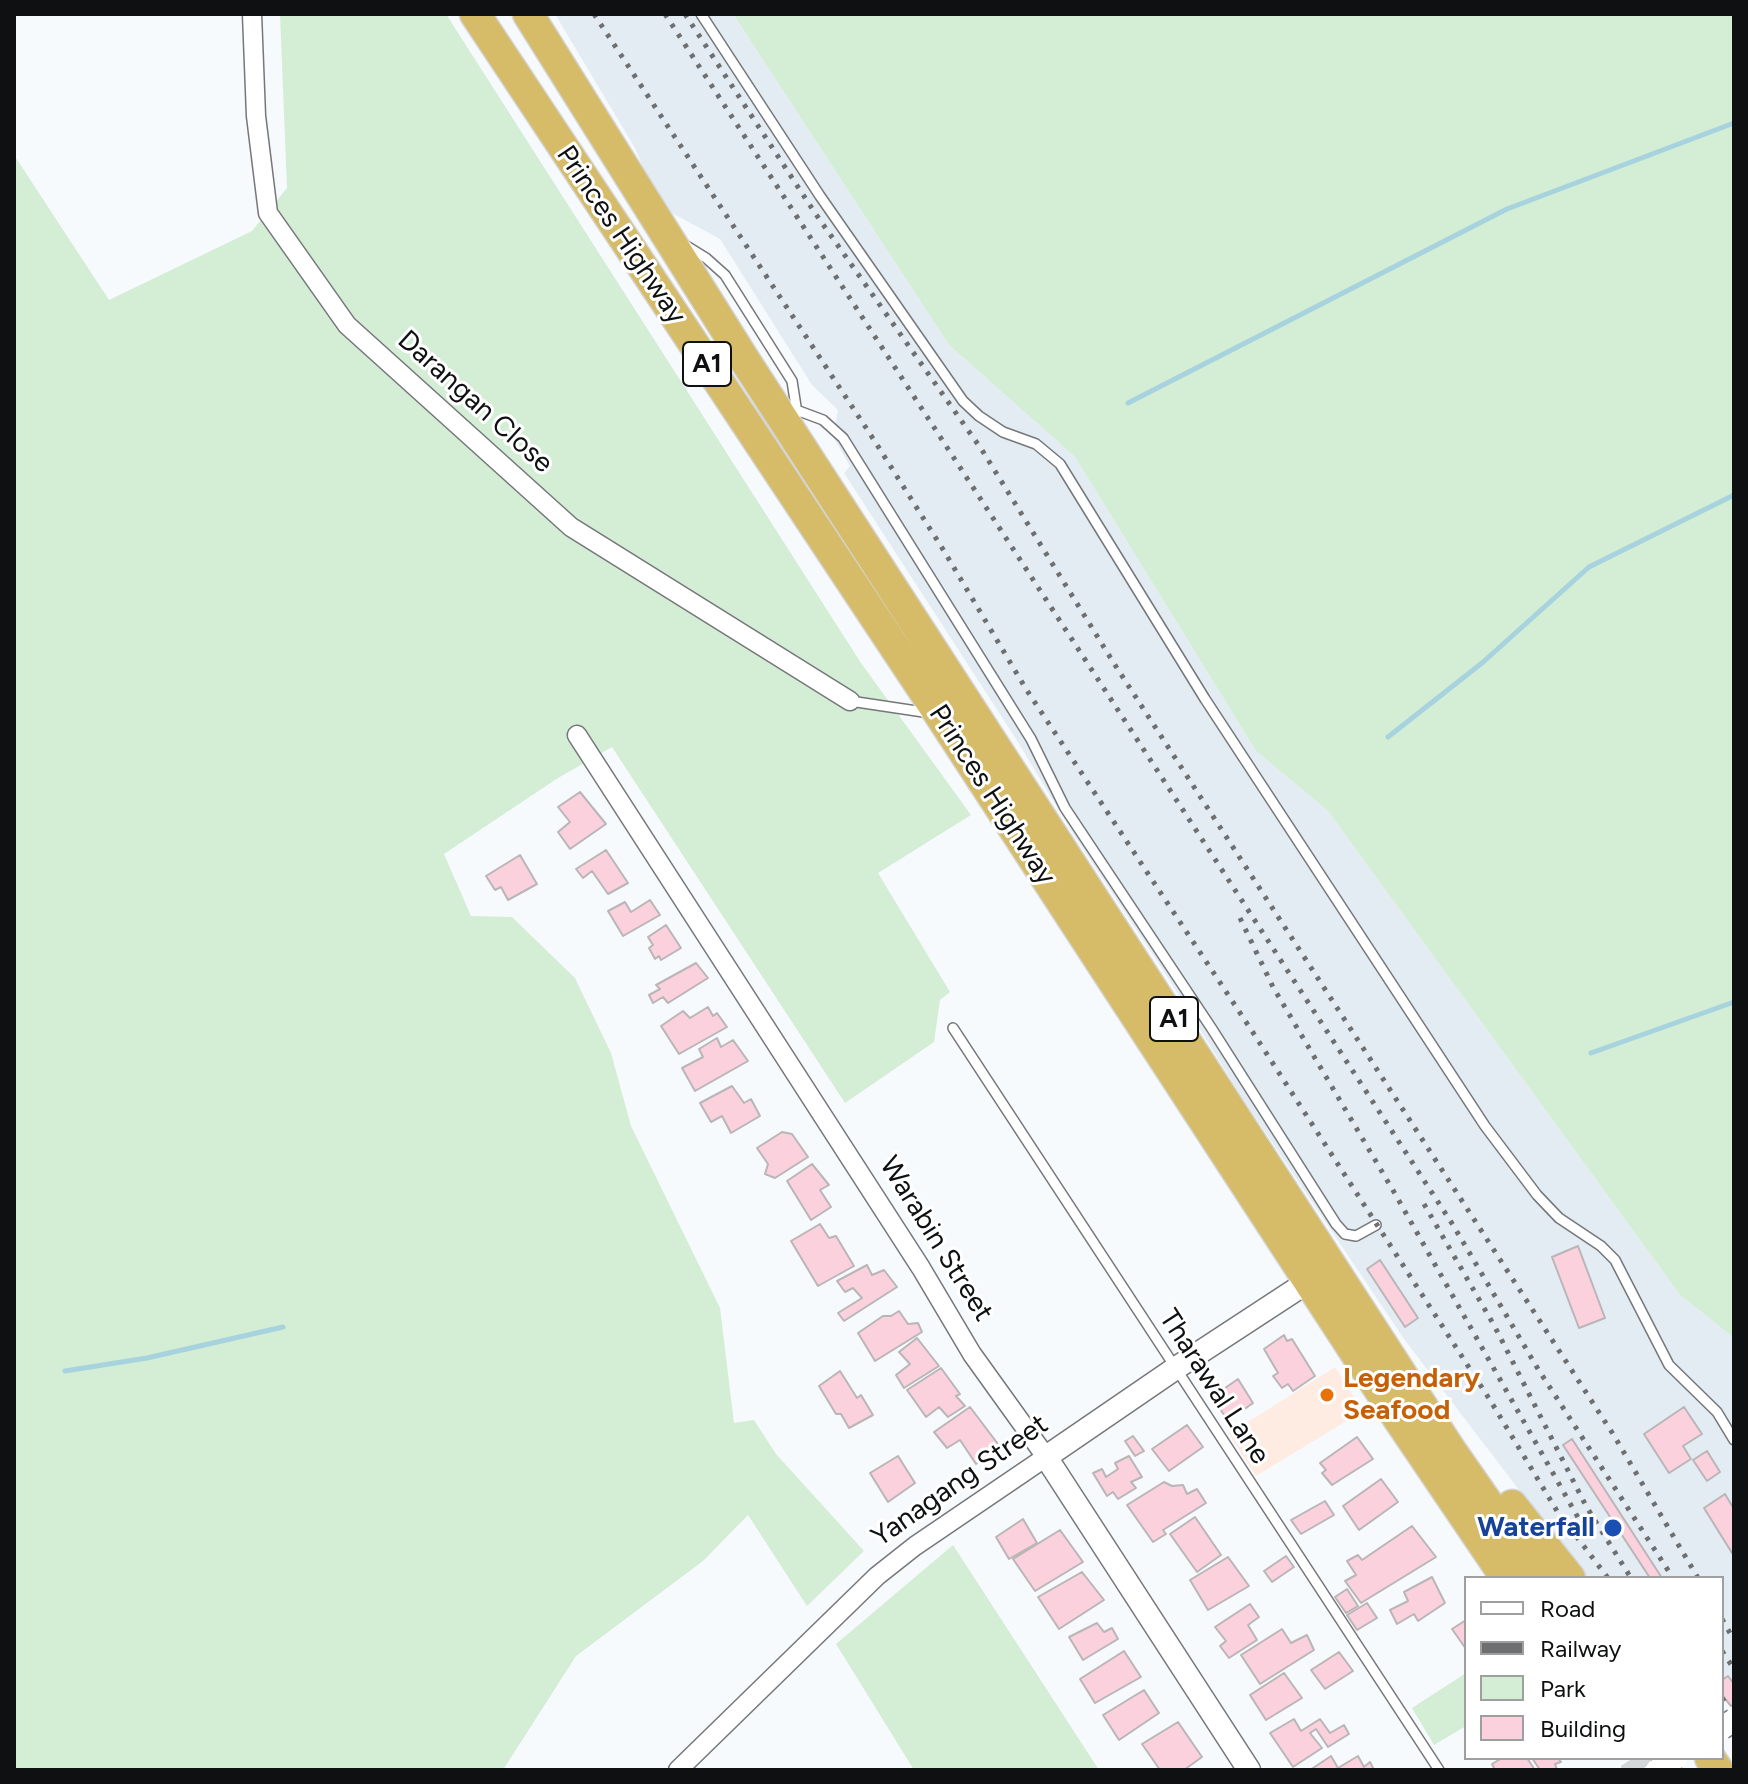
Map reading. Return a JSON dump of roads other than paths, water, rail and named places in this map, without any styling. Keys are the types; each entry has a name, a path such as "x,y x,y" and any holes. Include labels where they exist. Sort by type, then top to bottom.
{"highway":[{"name":"Princes Highway","path":"475,14 781,433 1450,1449 1539,1576"},
{"name":"Princes Highway","path":"528,14 662,231 781,433 939,714 1505,1576"},
{"path":"1381,1341 1568,1576"}],"street":[{"name":"Darangan Close","path":"252,14 256,116 268,213 347,325 571,527 850,701"},
{"name":"Warabin Street","path":"577,735 921,1268 972,1354 1046,1457 1249,1770"},
{"name":"Yanagang Street","path":"678,1770 895,1560 1309,1281"}],"lane":[{"path":"701,14 820,196 963,401 1003,432 1036,444 1056,458 1205,699 1485,1126 1537,1195 1559,1218 1601,1246 1615,1260 1669,1365 1717,1412 1734,1440"},
{"path":"953,406 963,401"},
{"path":"781,433 823,420 843,438 1031,739 1065,808 1212,1029 1336,1224 1345,1234 1356,1236 1376,1225"},
{"path":"850,701 939,714"},
{"name":"Tharawal Lane","path":"953,1028 1439,1770"}],"waterway":[{"path":"1128,403 1507,209 1734,123"},
{"path":"1388,737 1482,663 1589,567 1734,495"},
{"path":"1591,1053 1734,1002"},
{"path":"65,1371 147,1358 283,1327"}],"tunnel":[{"path":"1634,1760 1641,1770"}],"railway":[{"path":"594,14 874,440 1026,689 1252,1031 1490,1400 1557,1511 1606,1576"},
{"path":"665,14 1453,1225 1538,1369 1672,1576"},
{"path":"685,14 815,213 982,450 1115,665 1613,1434 1697,1576"},
{"path":"1240,918 1273,987 1394,1192 1593,1544"},
{"path":"1424,1204 1495,1327 1586,1506 1630,1576"},
{"path":"1724,1622 1734,1640"},
{"path":"1724,1654 1734,1669"}],"place":[{"name":"Legendary Seafood","path":"1327,1395"},
{"name":"Waterfall","path":"1613,1528"}]}
